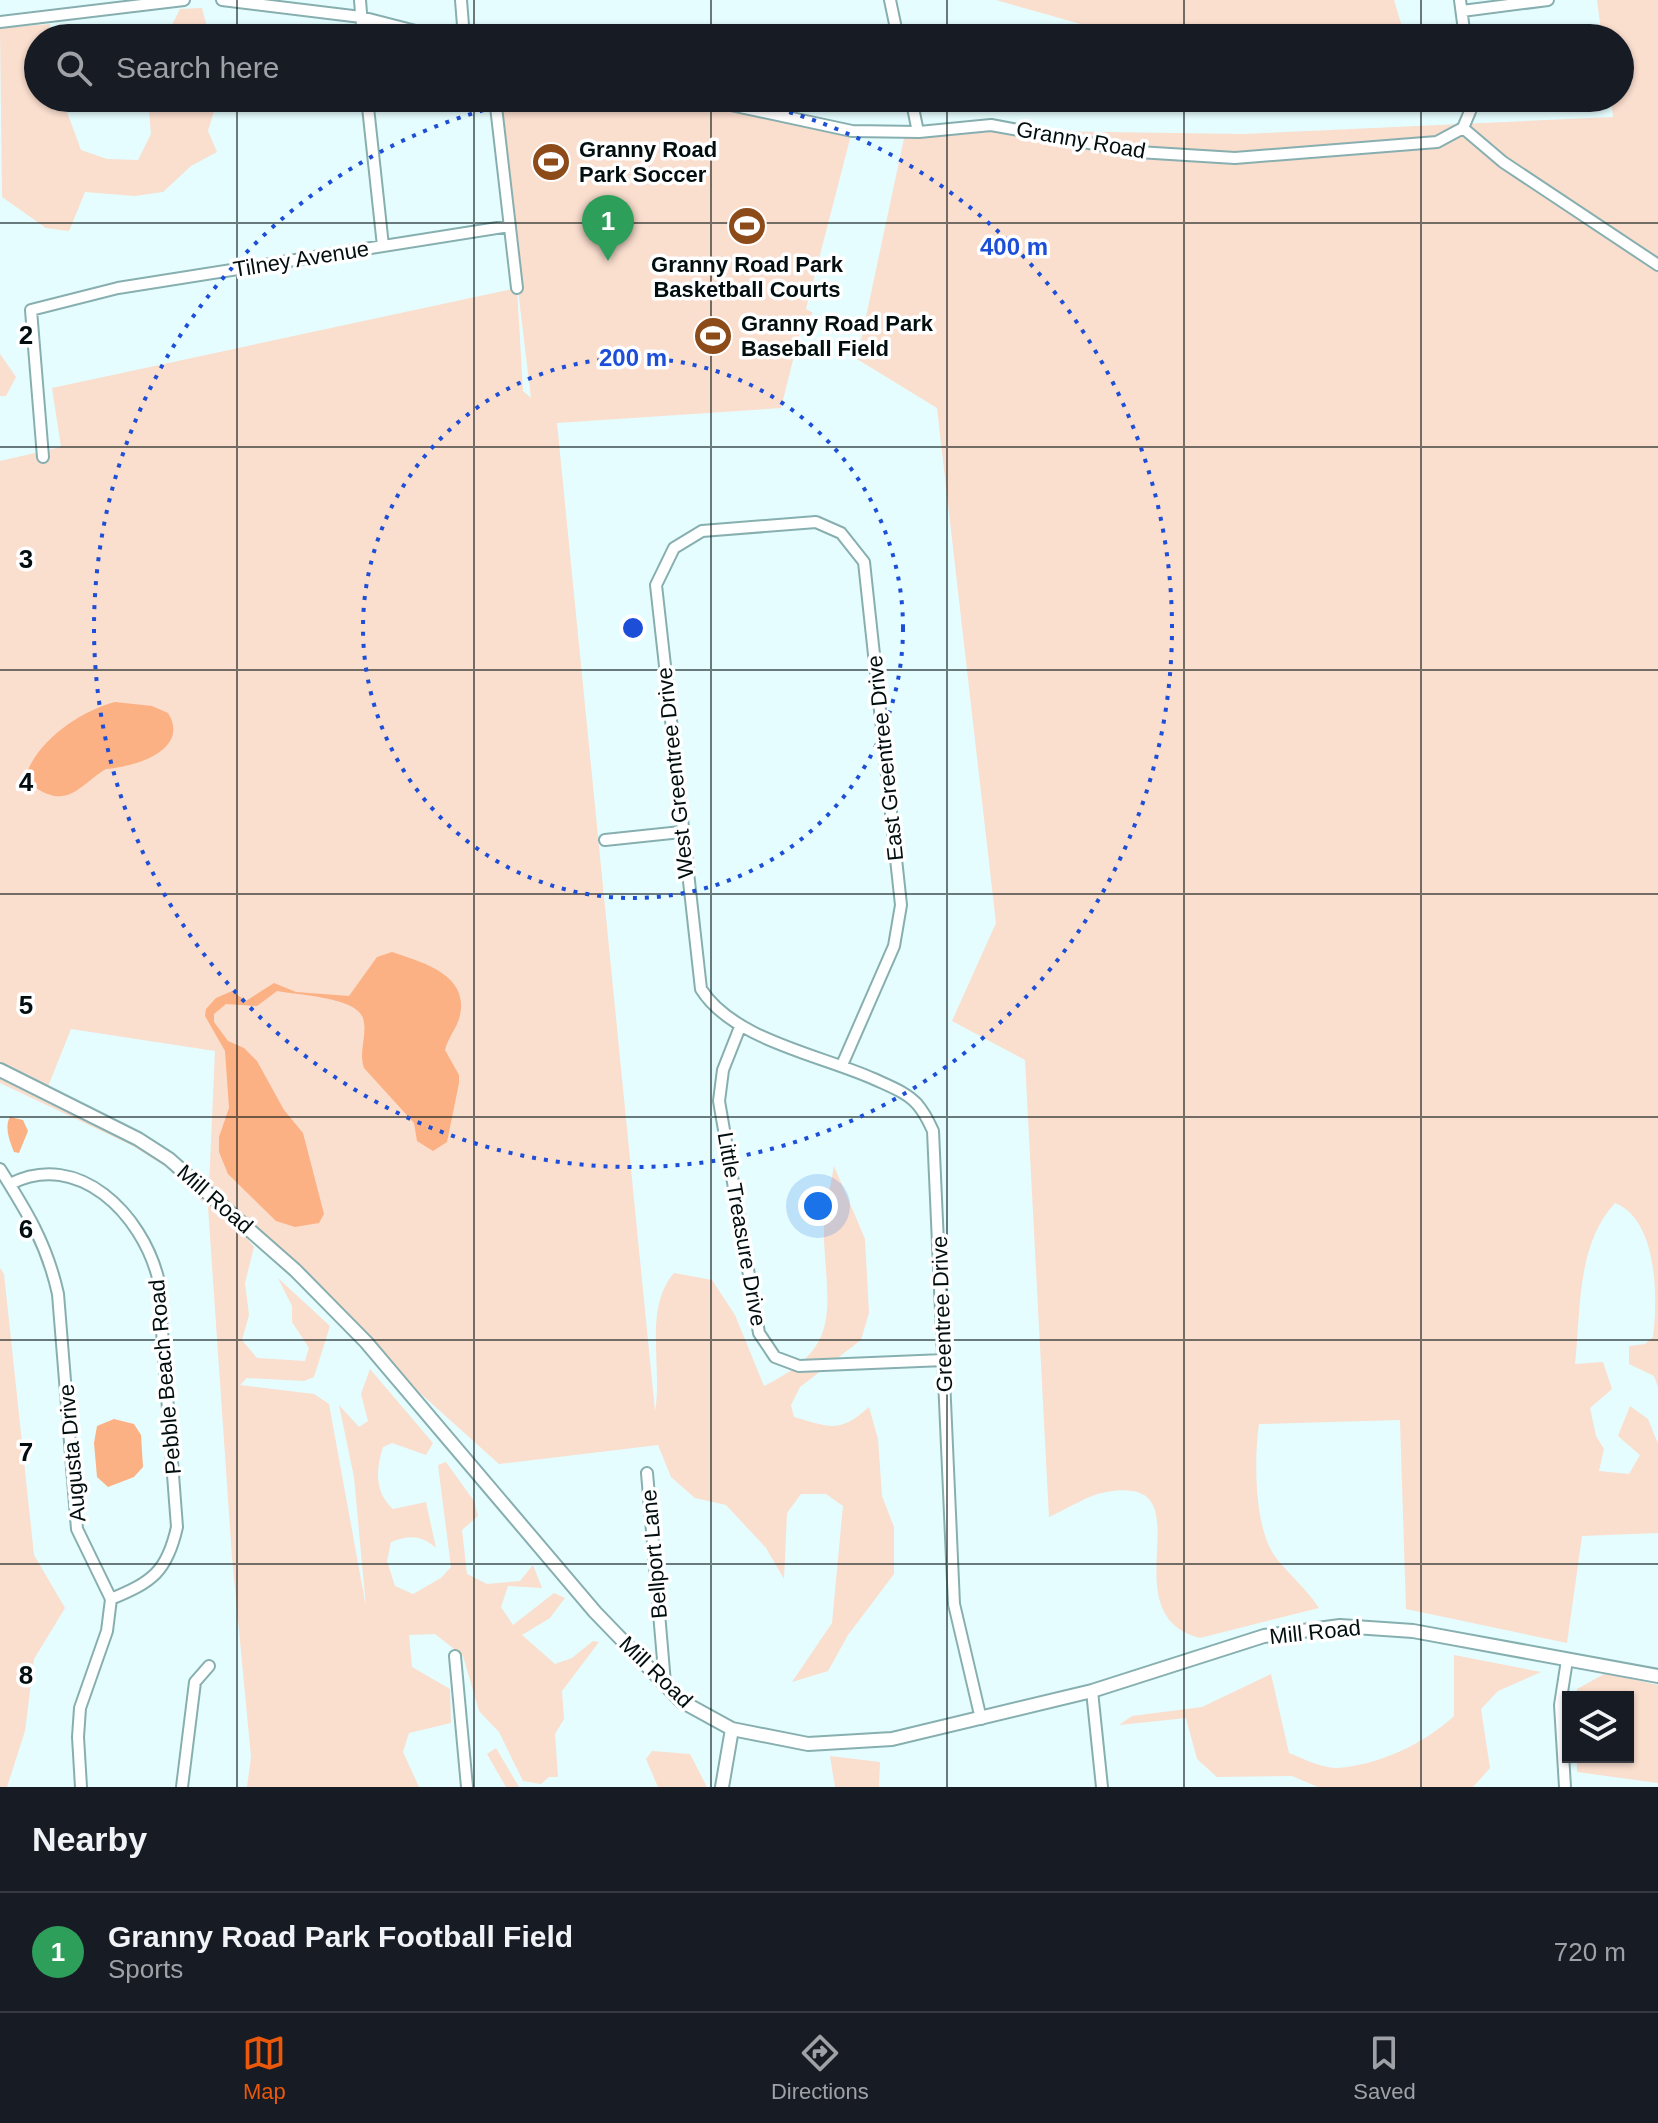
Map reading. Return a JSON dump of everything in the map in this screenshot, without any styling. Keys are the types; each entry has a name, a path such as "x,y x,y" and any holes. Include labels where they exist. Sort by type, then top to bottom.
{"main road":[{"name":"Mill Road","path":"2,1074 138,1139 169,1159 295,1270 366,1342 595,1612 694,1710 732,1729 799,1743 855,1744 892,1739 1092,1691 1252,1639 1340,1626 1413,1631 1658,1676"},
{"path":"722,1787 732,1729"}],"street":[{"path":"0,22 92,5 184,0"},
{"path":"222,0 273,2 388,24"},
{"path":"360,0 362,24"},
{"path":"461,0 463,24"},
{"path":"890,0 895,24"},
{"path":"1461,6 1548,0"},
{"path":"369,112 383,246"},
{"path":"497,112 517,288"},
{"name":"Granny Road","path":"763,112 852,131 918,132 991,125 1138,152 1235,158 1437,142 1463,128"},
{"path":"914,112 918,132"},
{"path":"1470,112 1463,128 1503,162 1658,265"},
{"name":"Tilney Avenue","path":"43,457 31,310 92,294 510,226"},
{"name":"East Greentree Drive","path":"758,526 806,522 828,526 850,541 865,572 901,905 894,946 842,1065"},
{"name":"West Greentree Drive","path":"740,1027 719,1012 701,989 681,832 656,585 674,548 689,536 702,531 758,526"},
{"path":"605,840 681,832"},
{"name":"Greentree Drive","path":"740,1027 842,1065 906,1095 918,1104 933,1131 954,1604 981,1719"},
{"name":"Little Treasure Drive","path":"740,1027 723,1070 719,1101 759,1333 775,1357 799,1366 944,1360"},
{"name":"Augusta Drive","path":"0,1169 50,1257 58,1294 77,1529 111,1599"},
{"name":"Pebble Beach Road","path":"10,1184 41,1173 94,1187 119,1205 139,1229 152,1253 158,1278 177,1527 171,1553 160,1571 143,1586 111,1599"},
{"path":"225,1208 226,1222"},
{"name":"Bellport Lane","path":"647,1473 665,1683"},
{"path":"81,1787 80,1708 107,1631 111,1599"},
{"path":"455,1656 467,1787"},
{"path":"1565,1787 1560,1705 1567,1660"},
{"path":"182,1787 195,1682 209,1666"},
{"path":"1092,1691 1102,1787"}],"shaded area":[{"path":"996,0 1394,0 1401,24 1081,24"},
{"path":"1597,0 1658,0 1658,1387 1654,1376 1629,1364 1629,1346 1645,1344 1653,1337 1655,1282 1640,1226 1629,1212 1615,1203 1602,1220 1587,1258 1575,1364 1603,1362 1612,1389 1590,1408 1596,1436 1604,1449 1599,1471 1629,1474 1640,1455 1618,1436 1630,1406 1648,1419 1658,1444 1658,1533 1582,1536 1567,1643 1406,1609 1400,1420 1259,1424 1257,1491 1267,1542 1274,1555 1319,1608 1200,1638 1173,1624 1160,1602 1156,1576 1157,1523 1152,1503 1137,1492 1106,1492 1049,1517 1025,1060 952,1021 996,923 937,408 857,359 906,129 1243,134 1613,117 1612,112 1634,112 1634,24 1600,24"},
{"path":"202,8 206,24 172,24 180,9"},
{"path":"24,26 24,112 67,112 81,150 107,159 138,160 151,134 149,112 214,112 208,131 217,152 191,166 163,192 135,196 85,192 69,231 46,228 2,197 0,28"},
{"path":"497,112 767,112 852,131 806,309 813,313 802,324 781,408 557,423 655,1411 656,1321 665,1288 674,1273 712,1280 735,1315 764,1386 789,1372 818,1343 827,1309 824,1231 834,1166 865,1239 869,1313 861,1340 800,1387 791,1405 794,1417 834,1426 850,1421 869,1407 878,1439 882,1496 894,1527 894,1574 848,1635 828,1671 792,1682 832,1623 843,1506 826,1494 801,1494 787,1513 784,1579 766,1548 726,1505 695,1498 671,1477 658,1445 499,1464 244,1235 254,1247 245,1283 249,1315 242,1340 257,1358 305,1361 309,1348 292,1322 292,1306 278,1278 330,1326 314,1377 304,1381 247,1378 240,1385 314,1394 329,1404 366,1607 354,1477 339,1405 359,1427 368,1421 361,1394 370,1369 433,1443 426,1455 392,1443 383,1447 378,1472 382,1495 393,1509 426,1502 436,1548 415,1538 391,1542 387,1561 395,1586 413,1594 441,1578 451,1567 438,1465 446,1462 474,1501 478,1516 462,1530 467,1574 487,1584 520,1581 533,1565 542,1588 508,1586 501,1607 513,1625 554,1593 565,1598 550,1618 522,1635 555,1664 572,1658 593,1641 599,1642 562,1691 564,1719 555,1734 558,1777 549,1777 541,1784 523,1781 499,1732 479,1711 463,1656 435,1634 409,1635 412,1667 450,1689 451,1723 409,1733 403,1752 419,1787 247,1787 251,1757 232,1557 208,1207 166,1167 133,1146 0,1083 0,461 61,447 52,388 517,288 523,391 531,398","holes":["71,1029 215,1051 209,1186 47,1089"]},
{"path":"0,354 16,377 6,396 0,396"},
{"path":"115,702 152,706 168,713 173,726 172,737 166,746 131,765 106,769 81,788 64,796 44,793 32,785 27,772 52,737 76,719"},
{"path":"392,952 440,972 457,989 461,1001 459,1019 445,1050 459,1075 459,1083 447,1142 433,1151 417,1141 414,1123 364,1068 363,1018 349,1005 277,991 257,1006 226,1004 214,1014 214,1022 228,1041 244,1048 257,1061 284,1110 303,1133 324,1214 319,1223 295,1227 276,1221 228,1174 219,1152 219,1137 229,1108 225,1051 205,1016 206,1009 216,998 232,991 246,1001 274,983 296,992 349,996 377,957"},
{"path":"10,1117 23,1120 28,1131 19,1153 14,1152 9,1139"},
{"path":"0,1268 4,1274 34,1555 65,1608 34,1659 25,1731 7,1787 0,1787"},
{"path":"114,1419 134,1424 141,1435 143,1467 134,1477 108,1487 97,1477 94,1443 97,1426"},
{"path":"1454,1655 1541,1672 1498,1691 1481,1709 1490,1768 1473,1787 1318,1787 1292,1776 1217,1777 1197,1759 1186,1718 1119,1725 1132,1716 1202,1707 1271,1674 1289,1753 1336,1768 1368,1763 1399,1752 1429,1736 1454,1716"},
{"path":"1606,1673 1658,1685 1658,1783 1577,1772 1577,1763 1634,1763 1634,1691 1577,1689"},
{"path":"496,1748 519,1787 506,1787 487,1754"},
{"path":"652,1751 690,1754 707,1787 658,1787 646,1759"},
{"path":"830,1756 880,1762 879,1787 835,1787"}],"place":[{"name":"Granny Road Park Soccer","path":"551,162"},
{"name":"Granny Road Park Basketball Courts","path":"747,226"},
{"name":"Granny Road Park Football Field","path":"608,261"},
{"name":"Granny Road Park Baseball Field","path":"713,336"}]}
